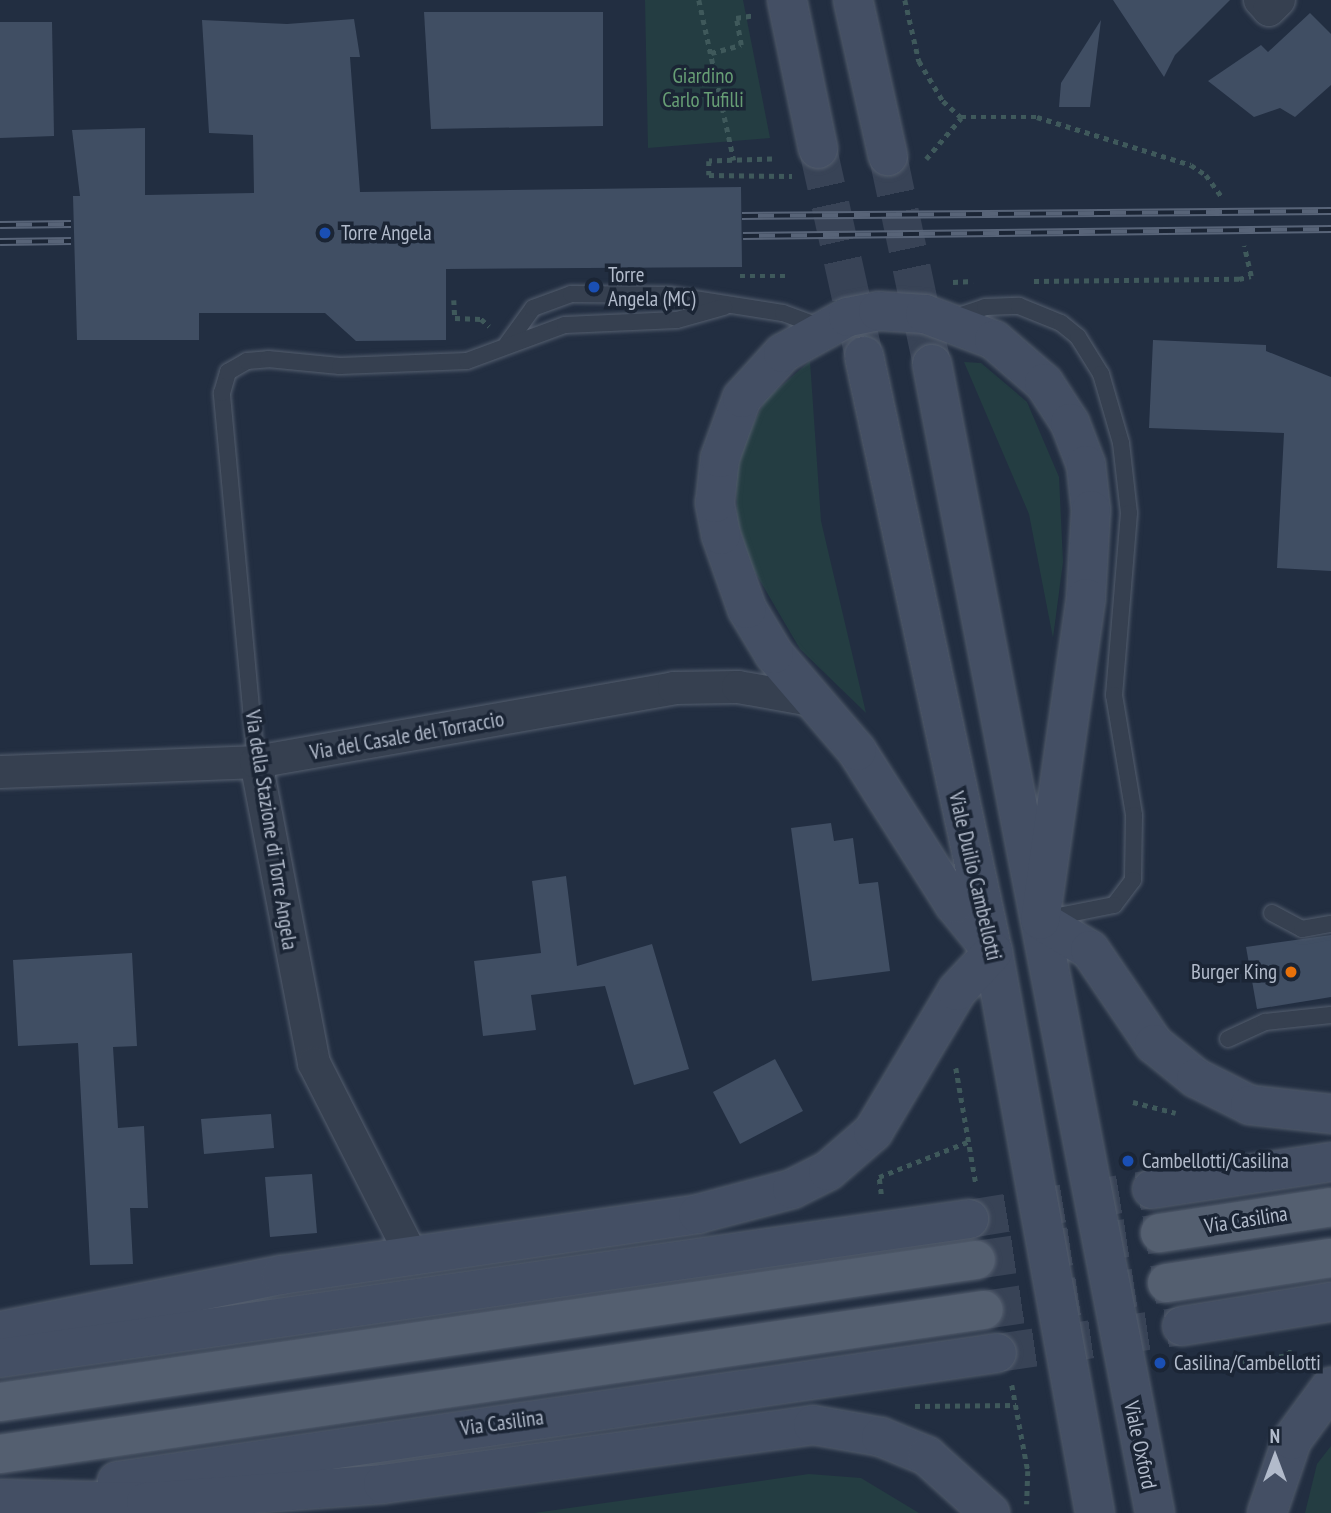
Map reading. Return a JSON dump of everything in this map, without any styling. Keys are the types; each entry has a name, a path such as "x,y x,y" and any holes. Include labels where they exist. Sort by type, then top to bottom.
{"main road":[{"path":"853,0 903,162"},
{"path":"772,7 818,149"},
{"path":"0,1331 281,1275 732,1208 810,1181 873,1132 957,991 993,952 954,904 857,751 811,700 747,609 724,548 715,503 720,458 742,398 783,353 821,327 878,311 946,320 994,340 1037,374 1070,423 1089,486 1086,598 1040,919"},
{"name":"Viale Duilio Cambellotti","path":"864,356 993,952 1095,1513"},
{"path":"932,364 1040,919 1090,950 1154,1044 1196,1078 1250,1105 1331,1114"},
{"name":"Viale Oxford","path":"1040,919 1125,1376 1155,1513"},
{"path":"1152,1188 1331,1162"},
{"path":"0,1358 973,1204"},
{"name":"Via Casilina","path":"1160,1233 1331,1208"},
{"path":"1167,1283 1331,1258"},
{"path":"0,1402 976,1260"},
{"path":"1182,1326 1331,1302"},
{"name":"Via Casilina","path":"0,1454 984,1310"},
{"name":"Via Casilina","path":"4,1499 997,1353"},
{"path":"1267,1513 1292,1440 1331,1387"},
{"path":"4,1499 146,1502 383,1484 813,1426 870,1435 920,1452 1008,1510"}],"street":[{"name":"Via del Casale del Torraccio","path":"0,772 256,762 674,688 738,687 811,700"},
{"name":"Via della Stazione di Torre Angela","path":"256,762 314,1063 412,1256"}],"lane":[{"path":"507,344 533,308 558,296 668,295 724,307 783,313 821,327"},
{"path":"946,320 985,307 1019,306 1061,323 1078,337 1101,374 1121,443 1129,513 1114,695 1134,816 1133,880 1114,905 1040,919"},
{"path":"507,344 575,323 692,318 724,307"},
{"name":"Via della Stazione di Torre Angela","path":"256,762 224,380 247,360 340,366 467,360 507,344"},
{"path":"1272,913 1302,929 1331,924"},
{"path":"1228,1039 1265,1022 1331,1014"}],"path":[{"path":"699,0 734,160"},
{"path":"905,0 919,61 943,102 961,117"},
{"path":"711,53 741,45 736,18 772,7"},
{"path":"903,162 961,117 1037,117 1191,165 1206,175 1222,197"},
{"path":"772,159 709,160 709,175 780,177"},
{"path":"1025,281 1239,279 1251,276 1244,246"},
{"path":"734,277 785,276"},
{"path":"944,282 984,281"},
{"path":"454,300 454,318 481,319 489,327"},
{"path":"950,1059 957,1070 970,1141 973,1204"},
{"path":"882,1197 879,1177 970,1141"},
{"path":"1180,1370 1290,1355 1286,1338"},
{"path":"911,1399 913,1406 1016,1405"},
{"path":"1008,1510 1028,1471"}],"green space":[{"name":"Giardino Carlo Tufilli","path":"645,0 743,0 770,138 648,148"},
{"path":"810,361 821,521 866,713 800,649 752,567 737,520 736,478 744,443 765,400"},
{"path":"964,362 981,363 1027,402 1059,477 1063,562 1053,638 1029,514"},
{"path":"1331,1446 1331,1513 1305,1513 1317,1464"},
{"path":"809,1474 861,1478 919,1513 534,1513"}],"building":[{"path":"1113,0 1230,0 1175,55 1164,77"},
{"path":"424,12 603,12 603,126 431,129"},
{"path":"1310,13 1331,34 1331,85 1295,117 1280,108 1254,117 1208,81 1261,45 1268,52"},
{"name":"Torre Angela","path":"354,19 360,57 350,57 360,192 741,187 742,267 446,269 446,340 356,341 325,313 199,313 199,340 77,340 73,196 80,196 72,130 145,128 145,195 254,193 253,135 209,133 202,20 287,24"},
{"path":"1101,20 1090,107 1059,107 1061,83"},
{"path":"0,22 52,22 54,136 0,138"},
{"path":"1153,340 1266,345 1266,351 1331,377 1331,571 1277,568 1284,433 1149,428"},
{"path":"831,823 834,841 853,838 859,884 878,882 890,971 812,981 791,828"},
{"path":"566,876 577,966 652,944 689,1069 634,1085 605,986 531,995 536,1030 483,1036 474,961 541,953 532,881"},
{"name":"Burger King","path":"1331,935 1331,997 1257,1009 1246,947"},
{"path":"132,953 137,1046 113,1047 118,1128 144,1126 148,1208 130,1208 133,1264 90,1265 78,1043 18,1046 13,960"},
{"path":"775,1059 803,1111 740,1144 713,1092"},
{"path":"271,1114 274,1148 204,1154 201,1119"},
{"path":"312,1174 317,1233 270,1237 265,1177"}],"tunnel":[{"path":"818,149 864,356"},
{"path":"888,156 932,364"},
{"path":"969,1219 1152,1189"},
{"path":"976,1260 1160,1233"},
{"path":"984,1310 1167,1283"},
{"path":"997,1353 1182,1326"}],"railway":[{"path":"742,216 1331,211"},
{"path":"0,225 71,224"},
{"path":"743,236 1331,229"},
{"path":"0,242 71,241"}],"place":[{"name":"Torre Angela","path":"325,233"},
{"name":"Torre Angela (MC)","path":"594,287"},
{"name":"Burger King","path":"1291,972"},
{"name":"Cambellotti/Casilina","path":"1128,1161"},
{"name":"Casilina/Cambellotti","path":"1160,1363"}]}
